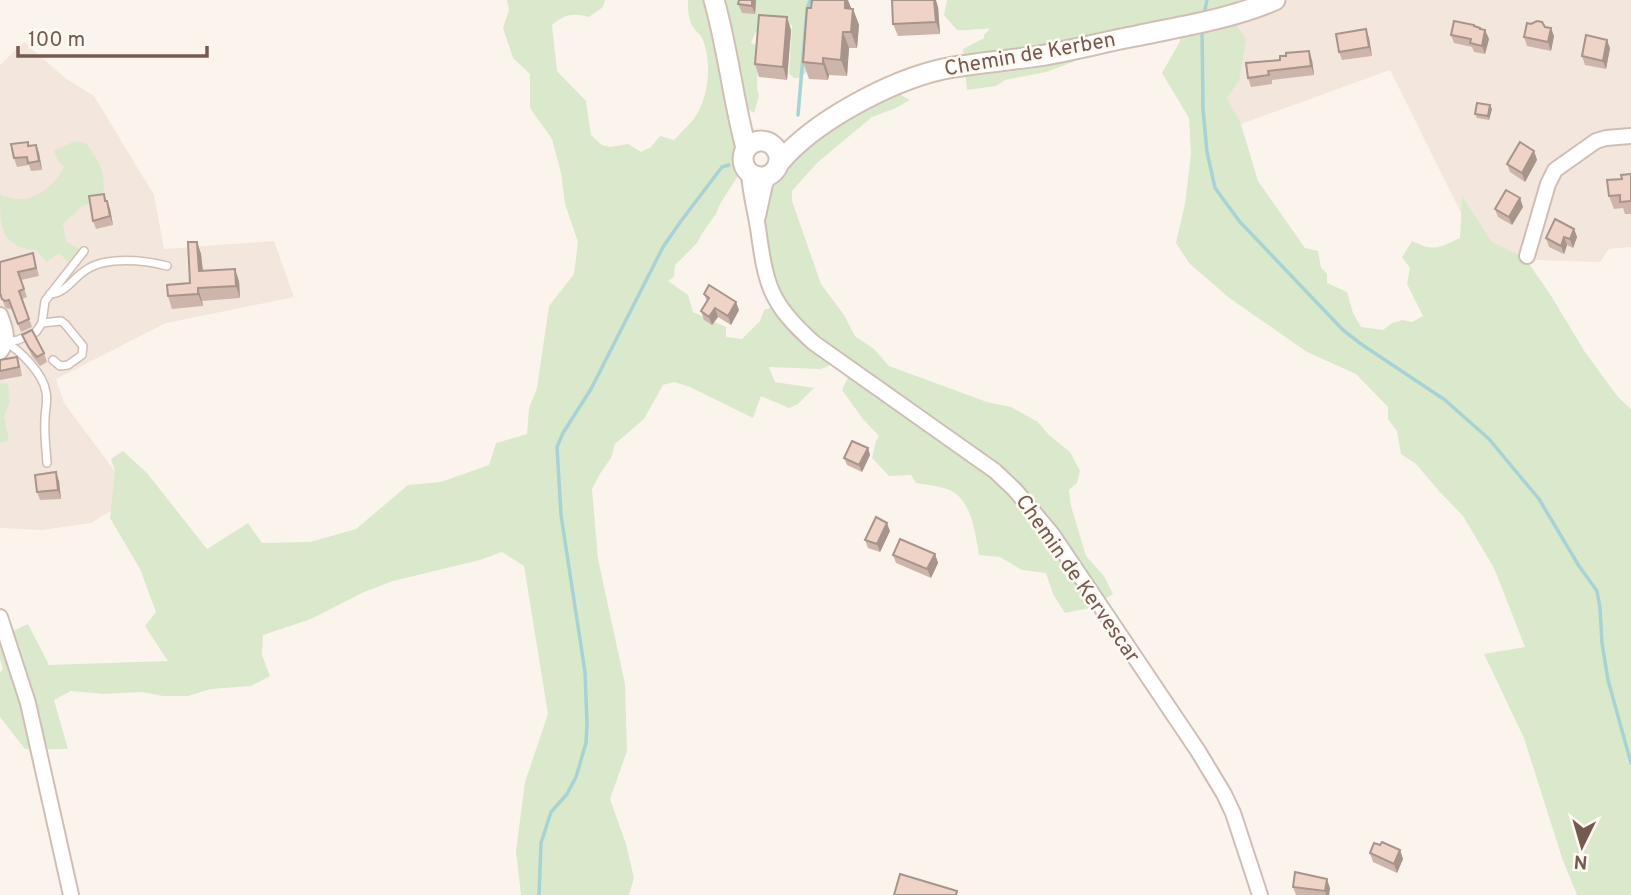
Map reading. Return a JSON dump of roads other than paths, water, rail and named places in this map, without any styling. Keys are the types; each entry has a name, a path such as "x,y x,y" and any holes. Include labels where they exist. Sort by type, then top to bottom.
{"street":[{"path":"714,0 736,109 741,123 766,155 760,177 749,173"},
{"name":"Chemin de Kerben","path":"766,155 798,143 841,114 883,91 934,72 1040,56 1182,27 1236,15 1275,0"},
{"path":"1527,256 1548,184 1555,170 1596,141 1631,136"},
{"name":"Chemin de Kervescar","path":"757,225 766,155"},
{"name":"Chemin de Kervescar","path":"749,173 751,200 767,281 779,306 814,343 995,471 1052,534 1213,774 1233,813 1260,895"},
{"path":"0,315 6,331 3,347"},
{"path":"0,617 28,704 71,895"}],"lane":[{"path":"3,347 36,332 42,323 43,306 50,294 84,251"},
{"path":"50,294 60,291 83,271 96,265 136,260 167,266"},
{"path":"42,323 61,321 83,346 82,355 64,366 53,360"},
{"path":"3,347 19,351 41,379 46,390 47,463"}],"waterway":[{"path":"798,115 810,0"},
{"path":"1204,14 1207,0"},
{"path":"1202,29 1203,109 1207,152 1215,188 1240,222 1343,330 1445,400 1489,439 1539,499 1597,591 1608,680 1631,763"},
{"path":"539,895 541,843 551,812 567,794 576,777 586,743 587,723 585,672 561,515 557,447 591,389 663,247 722,167 729,165"}]}
